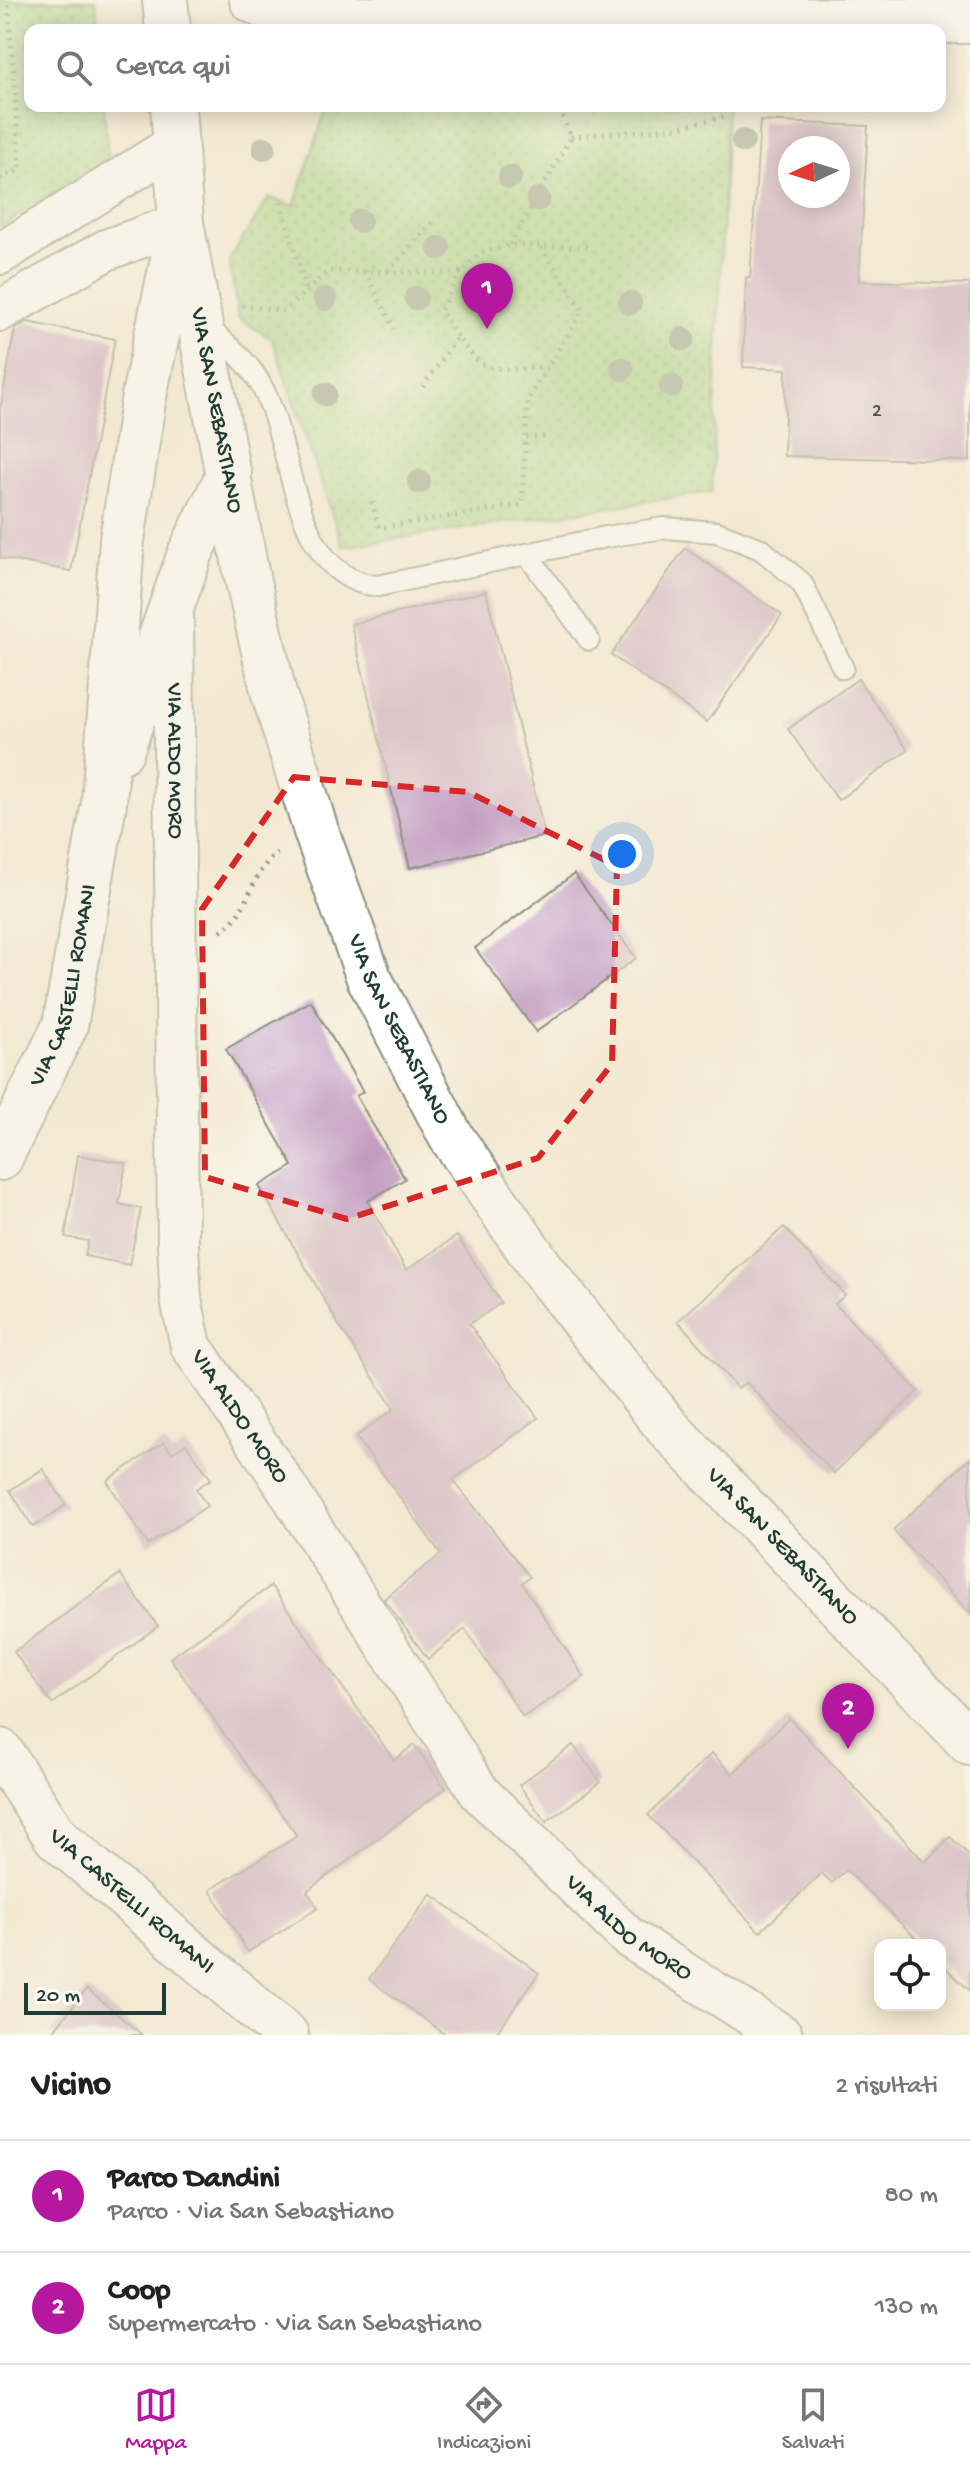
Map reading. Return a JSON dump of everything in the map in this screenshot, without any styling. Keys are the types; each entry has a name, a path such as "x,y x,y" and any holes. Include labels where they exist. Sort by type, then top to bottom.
{"street":[{"path":"165,0 167,24"},
{"path":"270,16 970,21"},
{"path":"0,254 175,125"},
{"name":"VIA SAN SEBASTIANO","path":"175,125 181,223 218,312 229,474 247,577 274,694 316,831 369,978 450,1135 542,1269 667,1427 965,1727"},
{"path":"0,311 106,250 181,223"},
{"path":"104,803 122,540 144,396 181,223"},
{"path":"104,803 173,597 229,474"},
{"path":"173,597 197,587 247,577"},
{"name":"VIA ALDO MORO","path":"173,597 178,1245 181,1299 191,1346 278,1474 480,1793 628,1937 782,2035"},
{"name":"VIA CASTELLI ROMANI","path":"0,1158 65,1026 104,803"},
{"name":"VIA CASTELLI ROMANI","path":"0,1751 56,1837 286,2035"}],"lane":[{"path":"218,312 261,385 278,424 308,526 324,556 346,578 378,586 664,528 717,532 744,540 784,566 802,583 843,668"},
{"path":"527,554 589,640"}],"path":[{"path":"0,178 20,169 8,0"},
{"path":"561,112 571,137"},
{"path":"571,137 679,127 727,116"},
{"path":"510,245 571,137"},
{"path":"281,202 306,290"},
{"path":"388,271 436,219"},
{"path":"547,367 496,370 477,363 440,311 460,273 481,253 510,245 592,247"},
{"path":"372,502 379,528 522,505 528,399 583,310 540,246"},
{"path":"218,312 284,311 329,271 460,273 472,285"},
{"path":"365,271 394,329"},
{"path":"423,387 458,336"},
{"path":"526,437 549,437"},
{"path":"174,937 205,936 223,930 235,919 272,856 316,831"}],"highlighted area":[{"path":"294,777 468,792 617,866 612,1064 538,1158 347,1219 205,1177 202,909"}],"green space":[{"path":"0,0 96,0 98,24 24,24 24,112 104,112 108,160 0,228"},
{"path":"325,112 727,112 712,492 343,547 272,339 238,318 229,260 269,198 294,206"}],"building":[{"path":"760,121 868,126 859,281 970,284 970,461 784,456 786,369 743,367 746,277 750,278"},
{"path":"27,322 115,339 71,571 0,558 0,410 15,329"},
{"path":"685,548 782,615 707,722 611,655"},
{"path":"486,591 545,836 410,868 351,624"},
{"path":"858,679 908,750 838,800 788,729"},
{"path":"574,874 636,958 536,1032 475,948"},
{"path":"311,1001 363,1092 356,1096 405,1179 368,1201 406,1270 457,1236 501,1303 469,1324 538,1418 453,1480 530,1577 522,1583 584,1677 523,1717 465,1629 428,1659 384,1599 441,1554 356,1437 394,1409 340,1327 259,1186 293,1166 226,1049"},
{"path":"78,1155 126,1163 119,1204 141,1209 129,1265 85,1256 88,1241 65,1237"},
{"path":"784,1227 845,1295 835,1304 918,1391 834,1473 746,1382 738,1389 678,1321"},
{"path":"164,1442 172,1453 186,1444 211,1479 196,1489 207,1506 148,1545 107,1481"},
{"path":"970,1458 970,1614 893,1530"},
{"path":"43,1469 66,1505 33,1527 10,1490"},
{"path":"120,1574 158,1626 52,1704 14,1652"},
{"path":"271,1586 394,1760 414,1745 446,1788 307,1891 318,1908 248,1952 210,1890 297,1836 170,1658"},
{"path":"789,1718 925,1862 950,1837 970,1856 970,1991 946,1968 946,1939 917,1939 846,1870 832,1883 822,1873 760,1932 648,1815 712,1753 732,1774"},
{"path":"573,1745 601,1782 546,1822 519,1785"},
{"path":"431,1894 539,1973 495,2035 446,2035 369,1979"},
{"path":"87,1989 142,2035 50,2035"}],"place":[{"name":"Parco Dandini","path":"487,329"},
{"name":"Coop","path":"848,1749"}]}
